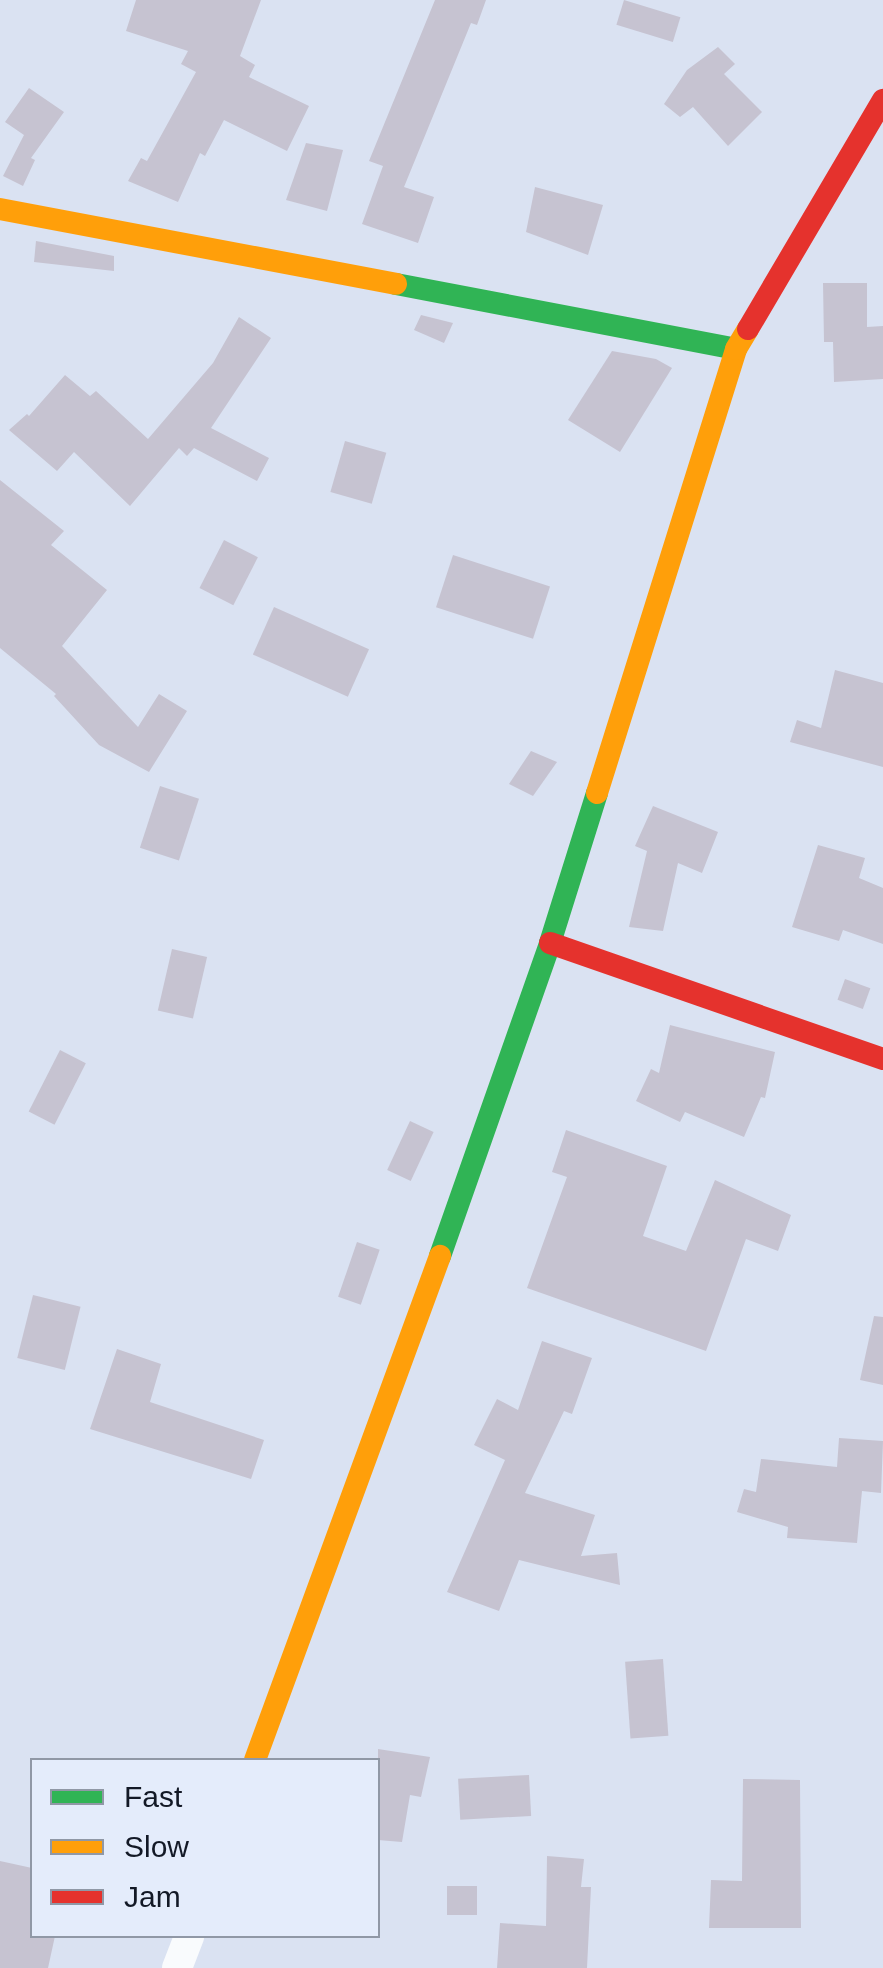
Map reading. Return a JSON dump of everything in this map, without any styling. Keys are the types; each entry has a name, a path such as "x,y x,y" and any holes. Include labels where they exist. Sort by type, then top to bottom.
{"street":[{"path":"256,1758 356,1493 550,943 736,349 883,100"},
{"path":"0,209 736,349"},
{"path":"550,943 883,1059"},
{"path":"177,1968 189,1938"}],"building":[{"path":"136,0 261,0 240,56 255,65 249,77 309,106 287,151 224,120 205,156 200,153 178,202 128,181 141,158 147,161 196,72 181,64 188,51 126,31"},
{"path":"435,0 486,0 477,25 471,23 404,187 434,197 418,243 362,224 383,166 369,161"},
{"path":"624,0 680,17 673,42 616,25"},
{"path":"718,47 735,64 724,74 762,112 728,146 693,107 680,117 664,104 687,70"},
{"path":"29,88 64,112 31,158 35,160 23,186 3,176 24,135 5,122"},
{"path":"306,143 343,150 327,211 286,200"},
{"path":"535,187 603,205 588,255 526,232"},
{"path":"36,241 114,256 114,271 34,262"},
{"path":"823,283 867,283 867,327 883,326 883,379 834,382 833,342 824,342"},
{"path":"421,315 453,323 444,343 414,330"},
{"path":"239,317 271,338 211,428 269,458 257,481 194,448 187,456 179,448 130,506 74,452 57,471 9,430 29,416 65,375 90,396 96,391 148,439 213,363"},
{"path":"612,351 656,359 672,368 620,452 568,420"},
{"path":"345,441 386,453 372,504 330,492"},
{"path":"0,480 64,531 51,545 107,590 62,646 138,727 159,694 187,711 149,772 99,745 56,694 0,648"},
{"path":"224,540 258,557 233,605 199,588"},
{"path":"453,555 550,587 533,639 436,607"},
{"path":"274,607 369,649 348,697 253,655"},
{"path":"835,670 883,683 883,767 790,742 797,720 821,728"},
{"path":"531,751 557,762 533,796 509,784"},
{"path":"160,786 199,799 179,860 140,848"},
{"path":"653,806 718,832 702,873 678,863 663,931 629,927 647,851 635,846"},
{"path":"818,845 865,858 859,878 883,888 883,944 843,930 839,941 792,927"},
{"path":"172,949 207,957 193,1018 158,1010"},
{"path":"845,979 870,988 863,1009 837,1000"},
{"path":"670,1025 775,1052 765,1098 761,1097 744,1137 685,1112 680,1122 636,1101 651,1069 659,1073"},
{"path":"60,1050 86,1063 55,1125 29,1111"},
{"path":"410,1121 434,1132 411,1181 387,1170"},
{"path":"566,1130 667,1166 643,1236 686,1251 715,1180 791,1215 778,1251 746,1239 706,1351 527,1288 567,1177 552,1172"},
{"path":"357,1242 380,1250 361,1305 338,1297"},
{"path":"33,1295 81,1307 65,1370 17,1358"},
{"path":"874,1316 883,1317 883,1385 860,1380"},
{"path":"542,1341 592,1358 572,1414 564,1411 525,1493 595,1515 581,1556 617,1553 620,1585 519,1560 499,1611 447,1592 505,1460 474,1445 497,1399 518,1410"},
{"path":"117,1349 161,1364 150,1402 264,1440 251,1479 90,1429"},
{"path":"839,1438 883,1441 881,1493 862,1491 857,1543 787,1538 788,1527 737,1512 744,1489 756,1492 761,1459 837,1467"},
{"path":"663,1659 668,1736 630,1738 625,1662"},
{"path":"378,1749 430,1757 421,1797 410,1795 402,1842 380,1840"},
{"path":"529,1775 531,1816 460,1820 458,1779"},
{"path":"743,1779 800,1780 801,1928 709,1928 711,1880 742,1881"},
{"path":"547,1856 584,1859 581,1887 591,1887 587,1968 497,1968 500,1923 546,1926"},
{"path":"0,1861 30,1868 30,1938 55,1938 48,1968 0,1968"},
{"path":"447,1886 477,1886 477,1915 447,1915"}],"traffic: fast":[{"path":"396,284 736,349"},
{"path":"440,1256 550,943 597,793"}],"traffic: slow":[{"path":"0,209 396,284"},
{"path":"597,793 736,349 748,329"},
{"path":"256,1758 440,1256"}],"traffic: jam":[{"path":"748,329 883,100"},
{"path":"550,943 883,1059"}]}
